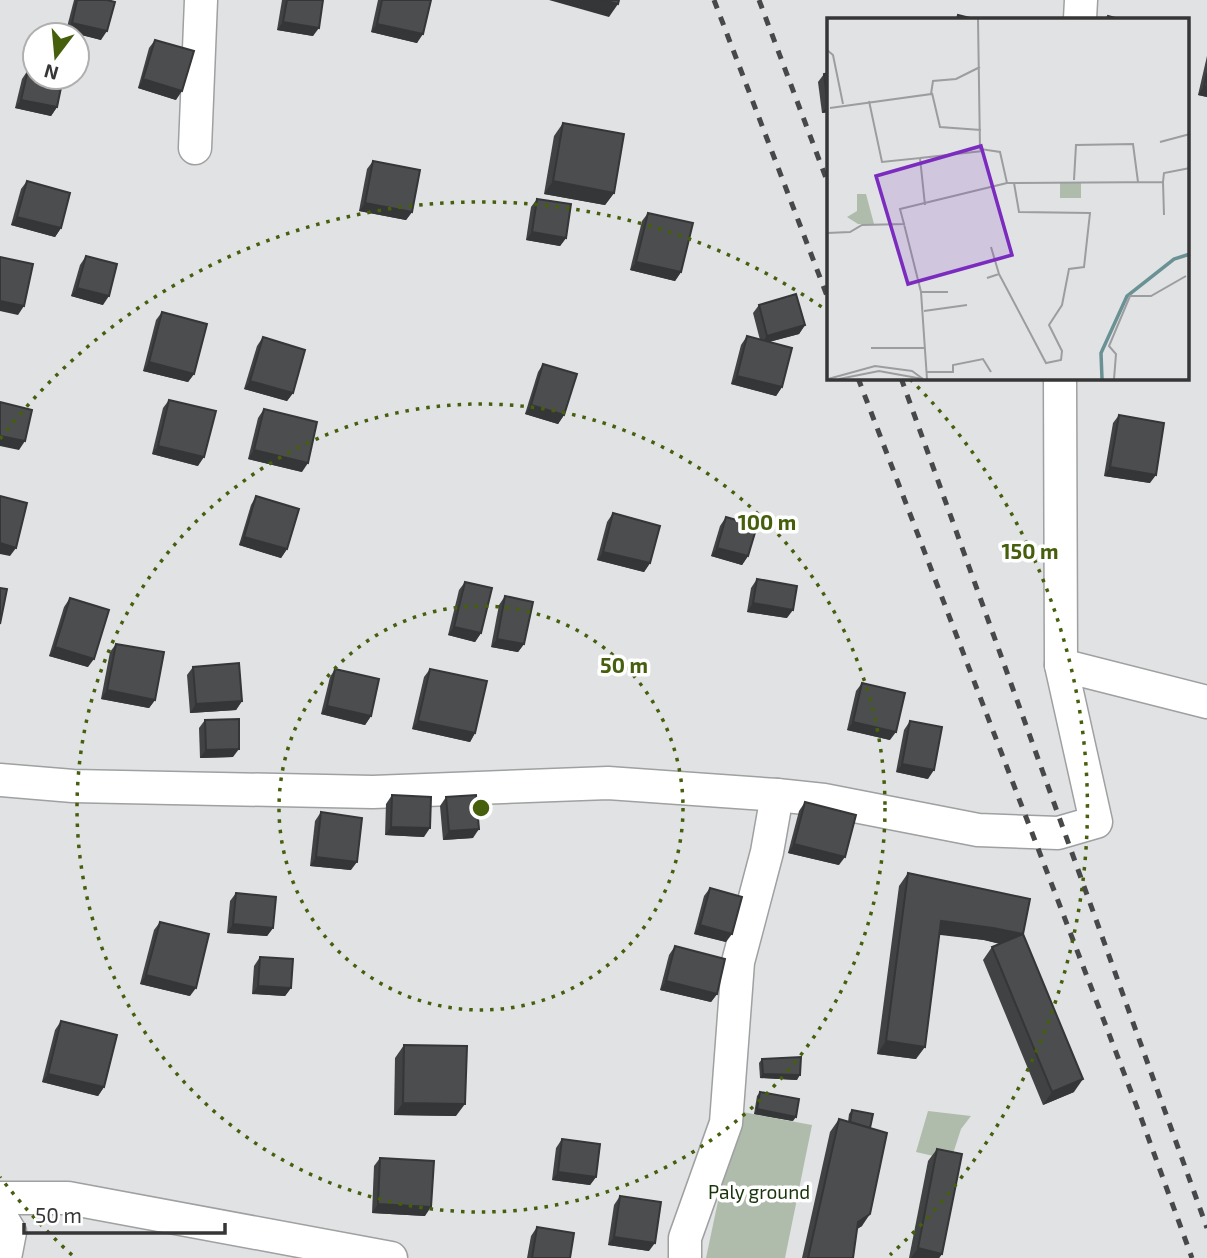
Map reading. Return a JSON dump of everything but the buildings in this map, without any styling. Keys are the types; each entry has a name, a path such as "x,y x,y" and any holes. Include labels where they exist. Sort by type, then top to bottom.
{"street":[{"path":"195,148 201,0"},
{"path":"1080,18 1081,0"},
{"path":"0,780 73,786 373,792 608,783 824,800 978,830 1058,833 1096,822 1061,665 1060,380"},
{"path":"1061,665 1207,702"},
{"path":"685,1258 685,1238 726,1123 738,962 767,852 777,795"},
{"path":"0,1198 68,1198 391,1258"},
{"path":"0,1215 9,1232 5,1258"}],"green space":[{"name":"Paly ground","path":"737,1111 812,1125 785,1258 706,1258"},
{"path":"928,1111 971,1116 961,1129 951,1160 916,1152"}],"railway":[{"path":"714,0 827,296"},
{"path":"759,0 827,181"},
{"path":"859,380 1140,1115 1192,1258"},
{"path":"902,380 1207,1228"}]}
